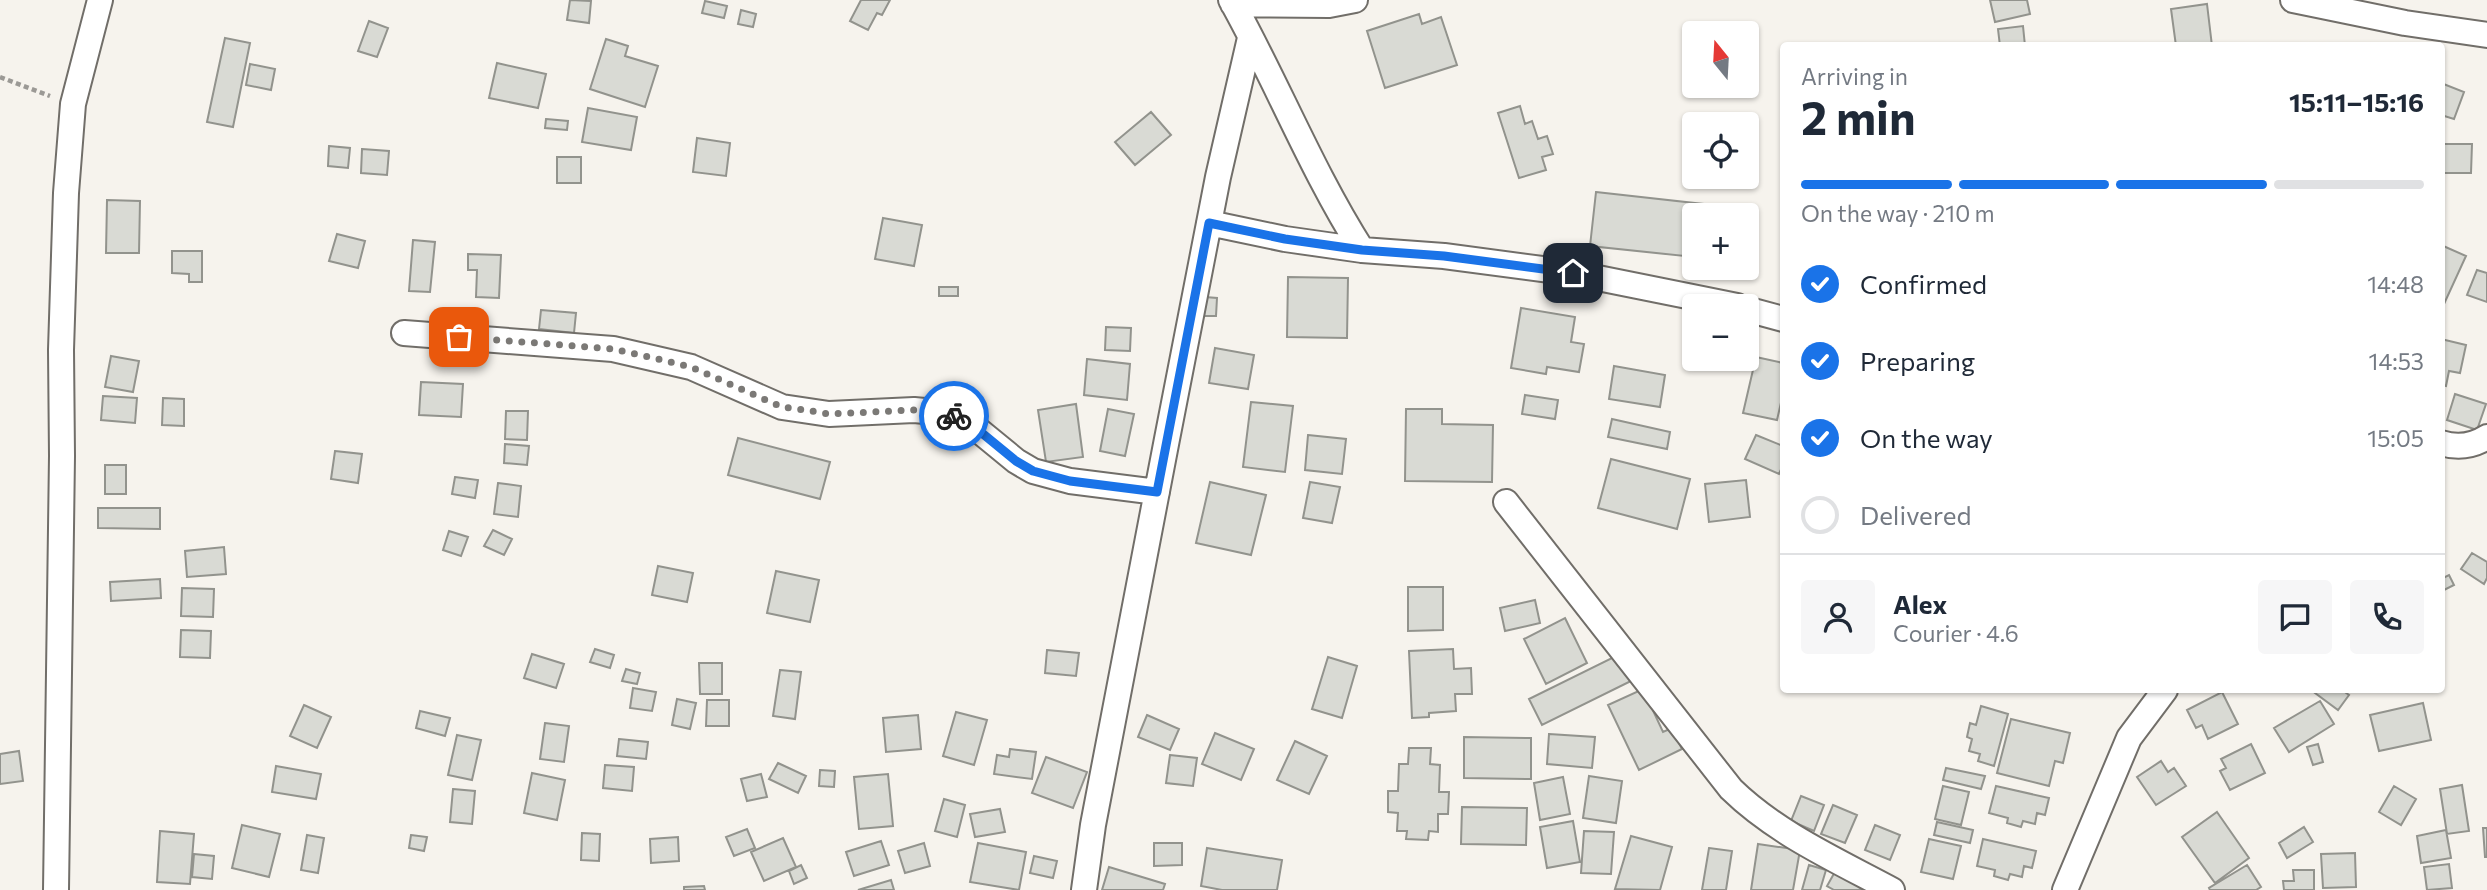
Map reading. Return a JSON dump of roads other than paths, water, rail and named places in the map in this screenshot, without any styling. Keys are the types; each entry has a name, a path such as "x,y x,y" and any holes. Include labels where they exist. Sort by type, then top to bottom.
{"street":[{"path":"56,890 66,193 74,104 100,0"},
{"path":"1355,0 1329,5 1232,2 1306,151 1362,250"},
{"path":"2293,0 2405,23 2487,35"},
{"path":"1084,890 1088,847 1209,223 1250,38"},
{"path":"1209,223 1285,239 1362,250 1444,256 1573,273 1682,295"},
{"path":"1759,313 1780,318"},
{"path":"404,333 613,349 691,367 782,407 829,414 914,410 946,413 977,429 1016,461 1033,471 1059,479 1157,492"},
{"path":"2445,444 2455,447 2487,437"},
{"path":"1506,502 1731,789 1753,810 1787,832 1892,890"},
{"path":"2065,890 2129,738 2163,693"}]}
